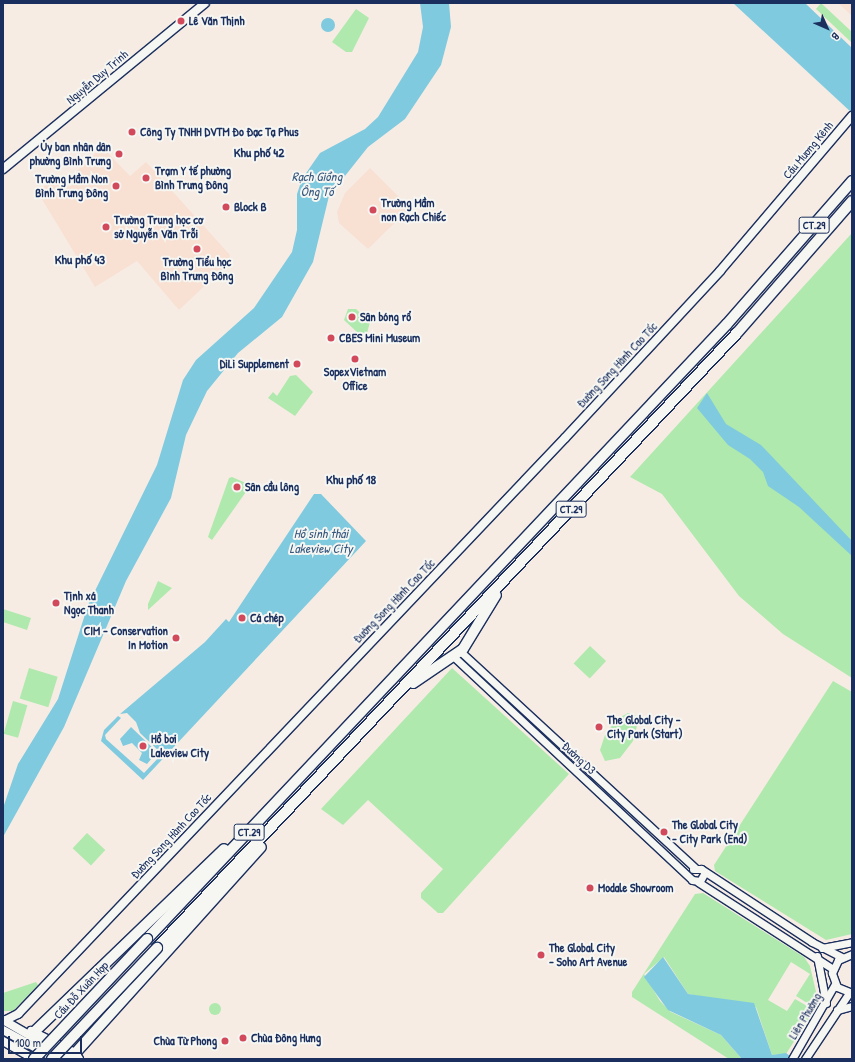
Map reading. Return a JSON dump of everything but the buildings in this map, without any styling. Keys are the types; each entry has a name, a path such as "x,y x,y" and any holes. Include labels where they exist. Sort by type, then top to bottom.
{"highway":[{"name":"CT.29","path":"350,724 776,269 852,181"},
{"name":"CT.29","path":"52,1059 387,705 787,278 852,201"},
{"path":"387,705 457,654 525,558"},
{"name":"Cầu Đỗ Xuân Hợp","path":"34,1059 350,724"},
{"path":"30,1032 350,724"},
{"path":"75,1057 189,930 354,740"}],"main road":[{"name":"Nguyễn Duy Trinh","path":"3,168 205,3"},
{"name":"Cầu Mương Kênh","path":"784,199 852,116"},
{"name":"Đường Song Hành Cao Tốc","path":"4,1021 18,1014 565,438 784,199"},
{"name":"Đường Song Hành Cao Tốc","path":"15,1026 18,1014"},
{"path":"4,1021 30,1032 75,1057"},
{"path":"3,1030 56,1059"},
{"path":"3,1041 34,1059"}],"street":[{"name":"Đường D3","path":"457,654 586,767 704,874"},
{"name":"Đường D3","path":"457,654 580,774 698,882"},
{"path":"580,774 586,767"},
{"path":"664,851 669,843"},
{"path":"690,875 696,868"},
{"path":"841,958 822,948 704,874 698,882 817,956 833,969 841,958 852,954"},
{"path":"742,909 747,901"},
{"path":"822,948 852,942"},
{"path":"817,956 826,1003"},
{"name":"Liên Phường","path":"793,1058 826,1003 835,984 833,969"},
{"name":"Liên Phường","path":"805,1059 837,1010 851,993 835,984"},
{"path":"837,1010 852,1006"}],"shaded area":[{"path":"838,3 852,3 852,16"},
{"path":"102,147 130,176 146,162 230,255 229,263 179,310 137,261 95,287 37,191 60,176 69,187 81,179 75,173"},
{"name":"Trường Mầm non Rạch Chiếc","path":"370,168 410,208 368,249 339,223 337,212 345,193"}],"green space":[{"path":"821,3 852,32 852,43 816,9"},
{"path":"356,9 369,18 352,52 346,52 332,42"},
{"path":"852,233 852,678 783,634 739,596 662,494 630,477"},
{"path":"348,309 356,309 370,322 367,333 358,333 344,320"},
{"path":"296,375 313,392 295,416 268,398 273,392 277,396 290,376"},
{"path":"232,477 248,484 248,489 212,540 208,537 229,478"},
{"path":"158,581 172,588 148,610 148,604"},
{"path":"3,609 31,618 27,630 3,622"},
{"path":"590,646 606,661 590,679 574,664"},
{"path":"29,668 58,677 48,707 20,699"},
{"path":"452,668 569,774 443,913 438,913 421,898 421,893 443,869 368,800 343,825 321,809"},
{"path":"833,681 852,692 852,934 826,940 715,871 714,865"},
{"path":"13,701 27,705 18,738 4,734"},
{"path":"628,713 635,715 638,722 633,741 620,758 605,761 600,750 605,735 617,719"},
{"path":"87,833 105,850 91,865 73,848"},
{"path":"703,893 804,957 810,966 817,996 815,1008 796,996 810,974 791,962 768,1000 787,1011 795,999 814,1010 786,1054 772,1055 756,1007 688,994 664,957 644,974 660,1001 671,1012 721,1035 742,1059 729,1059 632,997 632,992 695,894"},
{"path":"36,982 38,985 13,1011 3,1011 3,993"},
{"path":"215,1003 219,1005 221,1009 219,1013 215,1015 211,1013 209,1009 211,1005"}],"water":[{"name":"Rạch Giồng Ông Tố","path":"420,3 449,3 451,27 441,65 405,119 368,147 329,196 313,262 282,317 238,353 207,391 186,435 171,498 126,581 64,727 3,837 3,808 18,764 58,699 88,605 157,465 183,380 196,360 254,308 292,252 297,230 297,194 302,179 320,153 365,129 378,117 418,52 423,27"},
{"path":"733,3 805,3 852,48 852,113"},
{"path":"325,18 331,18 335,22 335,28 331,32 325,32 321,28 321,22"},
{"path":"707,393 726,424 761,445 852,541 852,556 799,507 768,486 763,472 750,459 728,445 697,408"},
{"name":"Hồ sinh thái Lakeview City","path":"314,494 321,494 366,541 143,780 101,741 104,730 118,716 121,718 105,735 106,739 144,773 162,754 140,733 136,722 127,713 120,714 205,642 226,619 229,622"},
{"name":"Hồ bơi Lakeview City","path":"131,727 157,752 147,764 139,760 142,753 132,743 123,746 120,739"},
{"path":"663,957 688,994 754,1003 772,1055 786,1053 794,1059 742,1059 721,1035 668,1010 644,977"}],"place":[{"name":"Lê Văn Thịnh","path":"181,21"},
{"name":"Công Ty TNHH DVTM Đo Đạc Tạ Phus","path":"132,132"},
{"name":"Ủy ban nhân dân phường Bình Trưng","path":"119,154"},
{"name":"Trạm Y tế phường Bình Trưng Đông","path":"146,178"},
{"name":"Trường Mầm Non Bình Trưng Đông","path":"116,186"},
{"name":"Block B","path":"226,207"},
{"name":"Trường Mầm non Rạch Chiếc","path":"373,210"},
{"name":"Trường Trung học cơ sở Nguyễn Văn Trỗi","path":"106,227"},
{"name":"Trường Tiểu học Bình Trưng Đông","path":"197,249"},
{"name":"Sân bóng rổ","path":"352,317"},
{"name":"CBES Mini Museum","path":"331,338"},
{"name":"SopexVietnam Office","path":"355,359"},
{"name":"DiLi Supplement","path":"297,364"},
{"name":"Sân cầu lông","path":"237,487"},
{"name":"Tịnh xá Ngọc Thanh","path":"56,603"},
{"name":"Cá chép","path":"242,618"},
{"name":"CIM - Conservation In Motion","path":"176,638"},
{"name":"The Global City - City Park (Start)","path":"599,727"},
{"name":"Hồ bơi Lakeview City","path":"143,746"},
{"name":"The Global City - City Park (End)","path":"664,832"},
{"name":"Modale Showroom","path":"590,888"},
{"name":"The Global City - Soho Art Avenue","path":"541,955"},
{"name":"Chùa Đông Hưng","path":"243,1038"},
{"name":"Chùa Từ Phong","path":"225,1041"}],"district":[{"name":"Khu phố 42","path":"259,152"},
{"name":"Khu phố 43","path":"80,259"},
{"name":"Khu phố 18","path":"351,479"}]}
